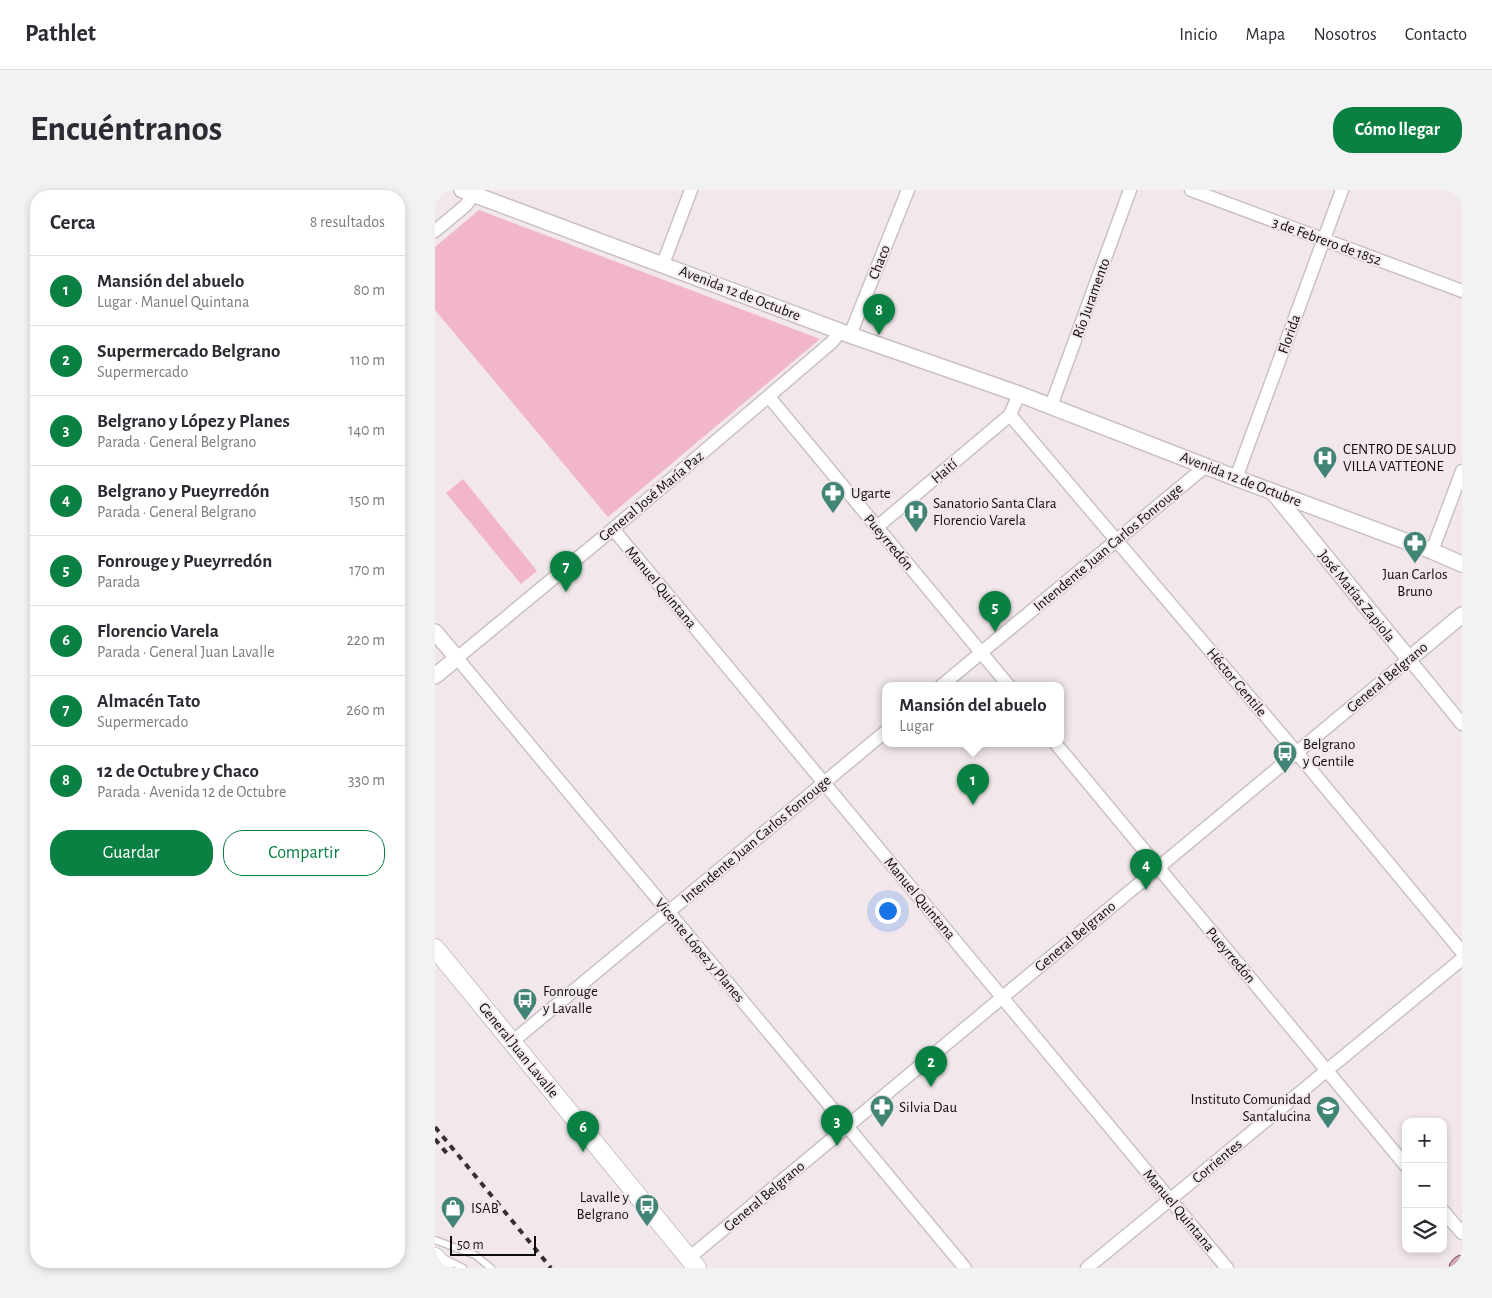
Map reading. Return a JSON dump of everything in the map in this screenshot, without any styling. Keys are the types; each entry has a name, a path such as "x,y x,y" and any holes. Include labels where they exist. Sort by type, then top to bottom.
{"main road":[{"name":"General Juan Lavalle","path":"435,948 693,1263"},
{"path":"435,1255 444,1268"},
{"path":"1459,1268 1462,1265"}],"street":[{"path":"663,264 691,190"},
{"name":"Chaco","path":"845,333 908,190"},
{"name":"Río Juramento","path":"1051,406 1130,190"},
{"name":"3 de Febrero de 1852","path":"1191,190 1462,291"},
{"name":"Florida","path":"1236,478 1342,190"},
{"path":"435,231 465,206 472,192"},
{"name":"Avenida 12 de Octubre","path":"472,192 845,333 1051,406 1462,564"},
{"name":"General José María Paz","path":"435,676 845,333"},
{"path":"1010,415 1019,394"},
{"name":"Pueyrredón","path":"769,397 1006,682"},
{"name":"Haití","path":"877,527 1010,415"},
{"name":"Héctor Gentile","path":"1010,415 1297,753 1462,952"},
{"name":"Intendente Juan Carlos Fonrouge","path":"946,682 1206,466"},
{"path":"1432,551 1462,471"},
{"name":"José Matías Zapiola","path":"1272,490 1462,724"},
{"name":"Manuel Quintana","path":"613,529 1227,1268"},
{"name":"General Belgrano","path":"693,1263 848,1126 1462,615"},
{"name":"Vicente López y Planes","path":"435,632 965,1268"},
{"name":"Intendente Juan Carlos Fonrouge","path":"512,1042 882,735"},
{"name":"Pueyrredón","path":"1059,747 1404,1163"},
{"name":"Corrientes","path":"1087,1268 1462,959"},
{"path":"1447,1216 1462,1233"}],"lane":[{"path":"435,1240 475,1255 491,1268"},
{"path":"435,1255 463,1268"}],"shaded area":[{"path":"479,210 820,339 608,517 435,310 435,247"},
{"path":"463,479 537,571 521,584 446,493"}],"railway":[{"path":"435,1127 551,1268"},
{"path":"435,1139 449,1156"}],"place":[{"name":"12 de Octubre y Chaco","path":"879,335"},
{"name":"CENTRO DE SALUD VILLA VATTEONE","path":"1325,479"},
{"name":"Ugarte","path":"833,514"},
{"name":"Sanatorio Santa Clara Florencio Varela","path":"916,533"},
{"name":"Juan Carlos Bruno","path":"1415,564"},
{"name":"Almacén Tato","path":"566,592"},
{"name":"Fonrouge y Pueyrredón","path":"995,632"},
{"name":"Belgrano y Gentile","path":"1285,774"},
{"name":"Mansión del abuelo","path":"973,805"},
{"name":"Belgrano y Pueyrredón","path":"1146,890"},
{"name":"Fonrouge y Lavalle","path":"525,1021"},
{"name":"Supermercado Belgrano","path":"931,1087"},
{"name":"Silvia Dau","path":"882,1128"},
{"name":"Instituto Comunidad Santalucina","path":"1328,1129"},
{"name":"Belgrano y López y Planes","path":"837,1146"},
{"name":"Florencio Varela","path":"583,1152"},
{"name":"Lavalle y Belgrano","path":"647,1227"},
{"name":"ISAB","path":"453,1229"}]}
